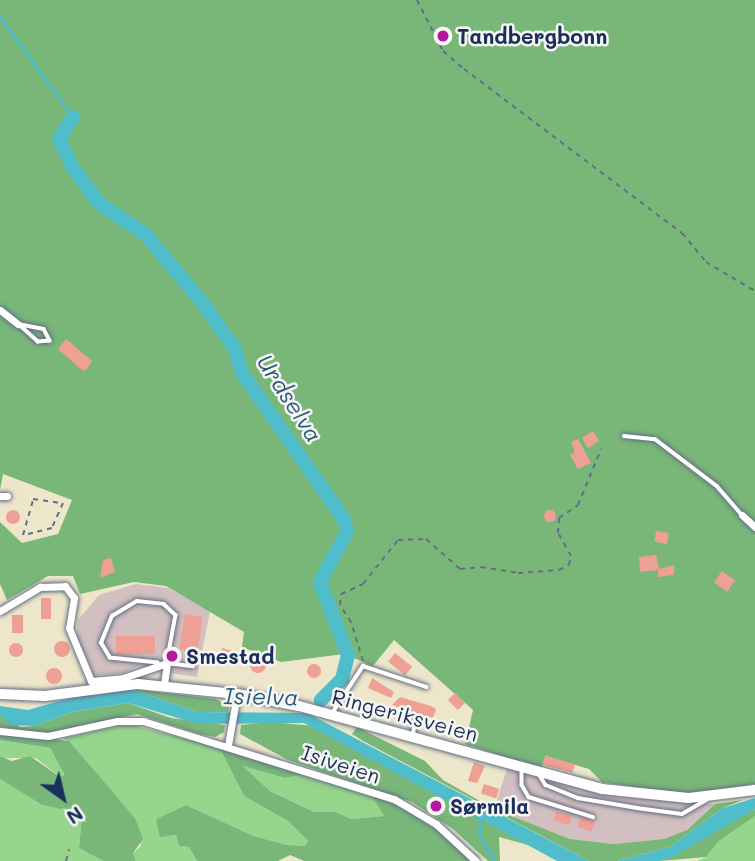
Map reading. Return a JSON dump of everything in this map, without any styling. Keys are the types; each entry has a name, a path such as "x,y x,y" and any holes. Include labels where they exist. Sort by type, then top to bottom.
{"main road":[{"name":"Ringeriksveien","path":"0,694 45,696 164,685 237,694 332,715 522,768 632,794 709,797 755,790"}],"street":[{"path":"0,310 18,324"},
{"path":"742,515 755,527"},
{"path":"0,611 40,587 65,586 74,598 69,628 91,681 123,678 158,663 167,663 164,685"},
{"path":"228,745 237,694"},
{"name":"Isiveien","path":"0,731 48,736 134,720 228,745 394,799 436,824 476,861"}],"lane":[{"path":"18,324 44,329 50,341 38,342 18,324"},
{"path":"624,436 655,439 717,486 742,515"},
{"path":"158,663 110,658 101,643 112,617 137,601 149,600 173,610 176,624 167,663 193,666"},
{"path":"332,715 363,666 427,687"},
{"path":"412,737 415,719"},
{"path":"522,768 522,785 529,797 593,817"},
{"path":"538,772 546,785 578,797 637,808 682,814 696,810 709,797"}],"path":[{"path":"417,0 443,51 682,233 706,262 755,291"},
{"path":"363,666 363,652 340,605 341,594 363,584 398,540 426,539 460,569 481,567 518,573 559,570 569,565 571,555 558,533 559,517 578,505 601,449"},
{"path":"33,499 63,503 52,528 23,535 33,499"},
{"path":"66,861 69,849"}],"shaded area":[{"path":"136,584 168,588 210,611 197,677 169,673 149,661 123,673 94,675 77,638 78,620 99,595"},
{"path":"507,769 619,797 715,804 687,830 665,839 614,844 570,839 494,809"}],"green space":[{"path":"0,0 755,0 755,784 695,793 653,790 602,782 589,769 546,756 541,768 465,744 473,710 394,640 373,666 344,654 281,662 242,647 244,632 166,586 134,582 80,594 73,576 48,576 7,600 0,584 0,522 22,543 58,534 72,500 3,474 0,490"},
{"path":"131,689 216,699 229,707 228,712 197,712"},
{"path":"128,703 171,718 225,725 224,732 215,737 200,734 137,714 46,733 0,727 0,715 21,727 35,726 72,712"},
{"path":"270,722 315,726 528,845 499,837 500,861 488,861 453,829 412,802 288,760 240,734 241,725"},
{"path":"127,724 219,747 244,796 288,821 308,841 305,846 287,845 252,836 186,805 156,819 166,836 176,835 179,846 189,847 197,861 136,861 133,853 141,846 135,818 64,738"},
{"path":"357,727 425,761 443,780 494,809 570,839 614,844 664,839 687,830 715,804 743,800 723,808 670,847 617,861 589,861 363,741 352,734"},
{"path":"0,733 69,741 135,818 143,839 133,853 136,861 103,861 79,848 82,814 42,805 0,779 0,756 12,761 30,756 60,777 65,775 50,748 0,740"},
{"path":"0,740 50,748 66,775 60,777 36,758 0,756"},
{"path":"219,747 305,774 285,778 243,766 270,791 314,812 335,812 351,819 384,816 371,795 404,808 453,841 472,861 304,861 290,855 278,861 197,861 189,847 179,846 176,835 160,837 156,819 186,805 253,836 287,845 305,846 308,841 288,821 244,796"},
{"path":"243,766 285,778 305,774 371,795 384,816 351,819 314,812 270,791"},
{"path":"0,779 42,805 82,814 79,848 103,861 0,861"},
{"path":"755,809 755,816 719,841 706,857 659,861"},
{"path":"755,816 755,861 697,861 706,857 719,841"}],"water":[{"path":"131,689 197,712 307,713 589,861 557,861 304,723 198,724 128,703 72,712 35,726 12,725 0,715 0,706 28,710 74,697"},
{"path":"755,798 755,809 674,856 659,861 617,861 670,847 723,808"}],"building":[{"path":"66,339 92,361 87,369 83,371 58,349"},
{"path":"593,431 599,441 588,448 582,438"},
{"path":"578,439 591,463 578,469 570,455 575,452 571,442"},
{"path":"10,510 16,510 20,517 16,524 10,524 6,520 6,514"},
{"path":"550,510 556,516 550,522 544,516"},
{"path":"656,531 669,533 667,544 654,542"},
{"path":"656,555 659,569 674,565 674,575 658,577 658,570 640,572 639,557"},
{"path":"111,558 115,572 100,578 103,560"},
{"path":"722,571 735,580 727,592 714,582"},
{"path":"41,598 51,598 51,619 41,619"},
{"path":"185,614 203,617 197,651 180,649"},
{"path":"12,615 23,615 23,633 12,633"},
{"path":"116,636 155,636 155,654 116,654"},
{"path":"62,641 70,649 62,657 54,649"},
{"path":"13,643 19,643 23,650 19,657 13,657 9,653 9,647"},
{"path":"222,648 243,654 240,664 219,658"},
{"path":"395,653 412,667 405,675 388,662"},
{"path":"258,657 264,659 264,671 258,673 252,671 250,665 252,659"},
{"path":"314,664 319,666 319,676 314,678 309,676 307,671 309,666"},
{"path":"51,668 57,668 62,676 60,682 51,684 46,679 46,673"},
{"path":"372,678 394,692 391,698 368,688"},
{"path":"455,693 465,703 458,710 448,700"},
{"path":"400,697 436,709 433,718 392,705"},
{"path":"545,756 575,764 573,773 543,765"},
{"path":"474,762 485,766 477,783 468,781"},
{"path":"484,784 499,789 496,798 481,794"},
{"path":"556,811 572,816 569,826 553,821"},
{"path":"581,816 595,821 591,831 577,826"}],"waterway":[{"path":"0,16 73,117"},
{"name":"Urdselva","path":"73,117 59,139 73,168 99,203 145,234 202,302 235,349 242,373 344,519 347,532 320,582 348,655 342,679 321,700"},
{"path":"480,816 480,836 495,861"}],"place":[{"name":"Tandbergbonn","path":"443,36"},
{"name":"Smestad","path":"172,656"},
{"name":"Sørmila","path":"436,806"}],"water label":[{"name":"Isielva","path":"261,696"}]}
